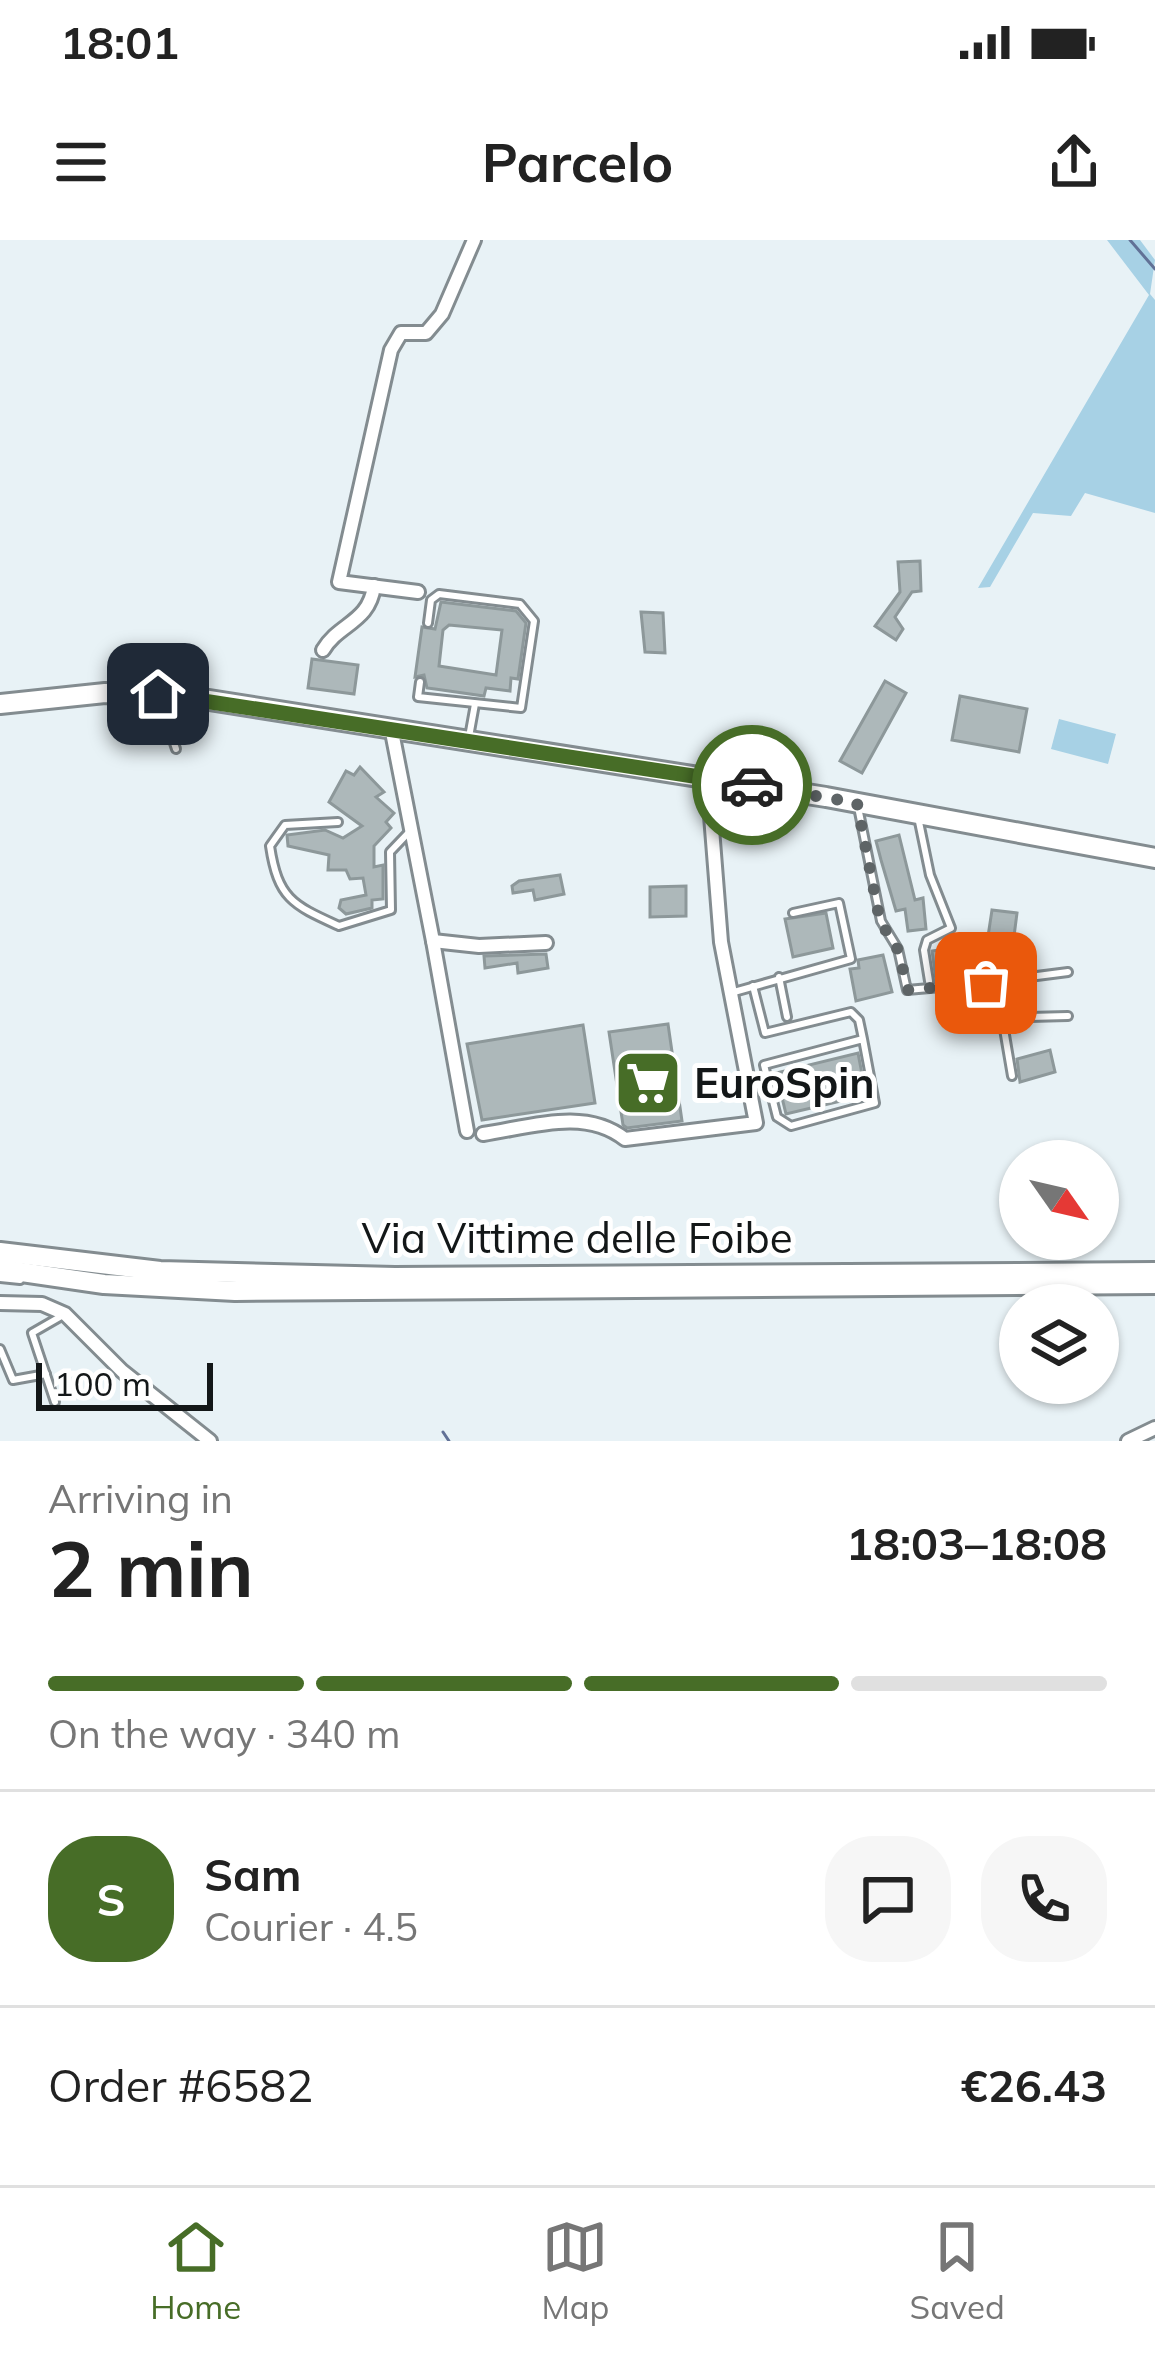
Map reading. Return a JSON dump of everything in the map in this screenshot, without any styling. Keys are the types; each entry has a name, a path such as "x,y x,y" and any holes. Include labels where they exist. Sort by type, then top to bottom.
{"main road":[{"path":"0,704 105,692 284,710 918,813 1155,858"},
{"name":"Via Vittime delle Foibe","path":"0,1252 160,1271 395,1277 1155,1272"},
{"name":"Via Vittime delle Foibe","path":"0,1274 158,1289 394,1292 1155,1284"}],"street":[{"path":"418,592 339,582 392,350 401,333 426,333 442,314 474,240"},
{"path":"323,650 331,637 366,614 374,586"},
{"path":"392,731 414,828 467,1131"},
{"path":"483,1134 573,1120 606,1124 625,1139 756,1123 721,942 708,778"},
{"path":"434,941 479,946 546,943"},
{"path":"0,1303 42,1304 65,1314 122,1371 210,1441"},
{"path":"1128,1441 1155,1428"}],"lane":[{"path":"420,682 418,698 521,708 534,621 520,604 439,594 431,600 428,623"},
{"path":"158,694 176,748"},
{"path":"468,741 475,704"},
{"path":"857,803 880,921 898,950 908,990 1068,972"},
{"path":"918,813 930,875 951,928 927,940 929,981"},
{"path":"338,822 285,825 270,846 275,879 294,906 339,926 391,910 389,852 414,828"},
{"path":"731,992 851,958 839,902 793,913"},
{"path":"778,977 787,1018"},
{"path":"1020,978 1030,1017 1068,1016"},
{"path":"986,983 997,988 1012,1076"},
{"path":"754,986 765,1034 851,1012 859,1020 863,1039 875,1103 791,1126 777,1117 764,1065 863,1039"},
{"path":"55,1402 32,1333 65,1314"},
{"path":"1,1349 13,1381 46,1374"}],"shaded area":[{"path":"1107,240 1140,240 1155,260 1150,294 1155,300 1155,513 1085,493 1071,516 1033,513 990,587 978,588 1149,295"},
{"path":"1059,719 1116,734 1108,764 1051,749"}],"building":[{"path":"920,561 921,591 912,592 895,617 903,629 896,640 875,626 900,592 898,562"},
{"path":"441,602 516,611 526,623 518,679 511,678 510,691 486,688 484,696 427,688 424,675 415,677 422,627 435,629","holes":["449,625 502,630 496,675 439,666 443,630"]},
{"path":"641,612 663,613 665,653 645,652"},
{"path":"312,659 358,665 354,694 308,688"},
{"path":"885,681 906,693 862,773 840,761"},
{"path":"960,696 1027,709 1019,752 952,740"},
{"path":"360,767 384,792 376,797 394,813 386,822 391,828 374,846 374,867 383,865 383,899 372,900 372,908 346,914 339,908 341,900 366,895 363,878 350,879 346,870 328,870 329,855 288,846 287,835 325,830 343,838 362,826 329,802 346,771 354,775"},
{"path":"899,835 915,900 923,898 926,929 908,931 905,909 896,911 881,860 876,841"},
{"path":"560,875 564,894 535,900 533,890 513,893 512,886 519,881"},
{"path":"686,886 686,916 650,917 650,887"},
{"path":"992,910 1017,913 1013,944 1017,969 936,980 932,951 987,943"},
{"path":"826,913 833,948 793,957 785,919"},
{"path":"546,954 548,968 518,973 517,963 485,968 484,956"},
{"path":"883,955 892,992 856,1001 850,969 859,968 858,960"},
{"path":"668,1024 682,1121 627,1128 609,1032"},
{"path":"583,1025 595,1103 482,1120 467,1044"},
{"path":"1050,1050 1055,1072 1020,1082 1017,1059"},
{"path":"858,1053 866,1095 786,1114 776,1073"}],"waterway":[{"path":"1130,240 1155,269"},
{"path":"443,1432 449,1441"}],"way so far":[{"path":"752,785 857,803 880,921 898,950 908,990 986,983"}],"place":[{"name":"EuroSpin","path":"648,1083"}],"route":[{"path":"158,694 752,785"}]}
